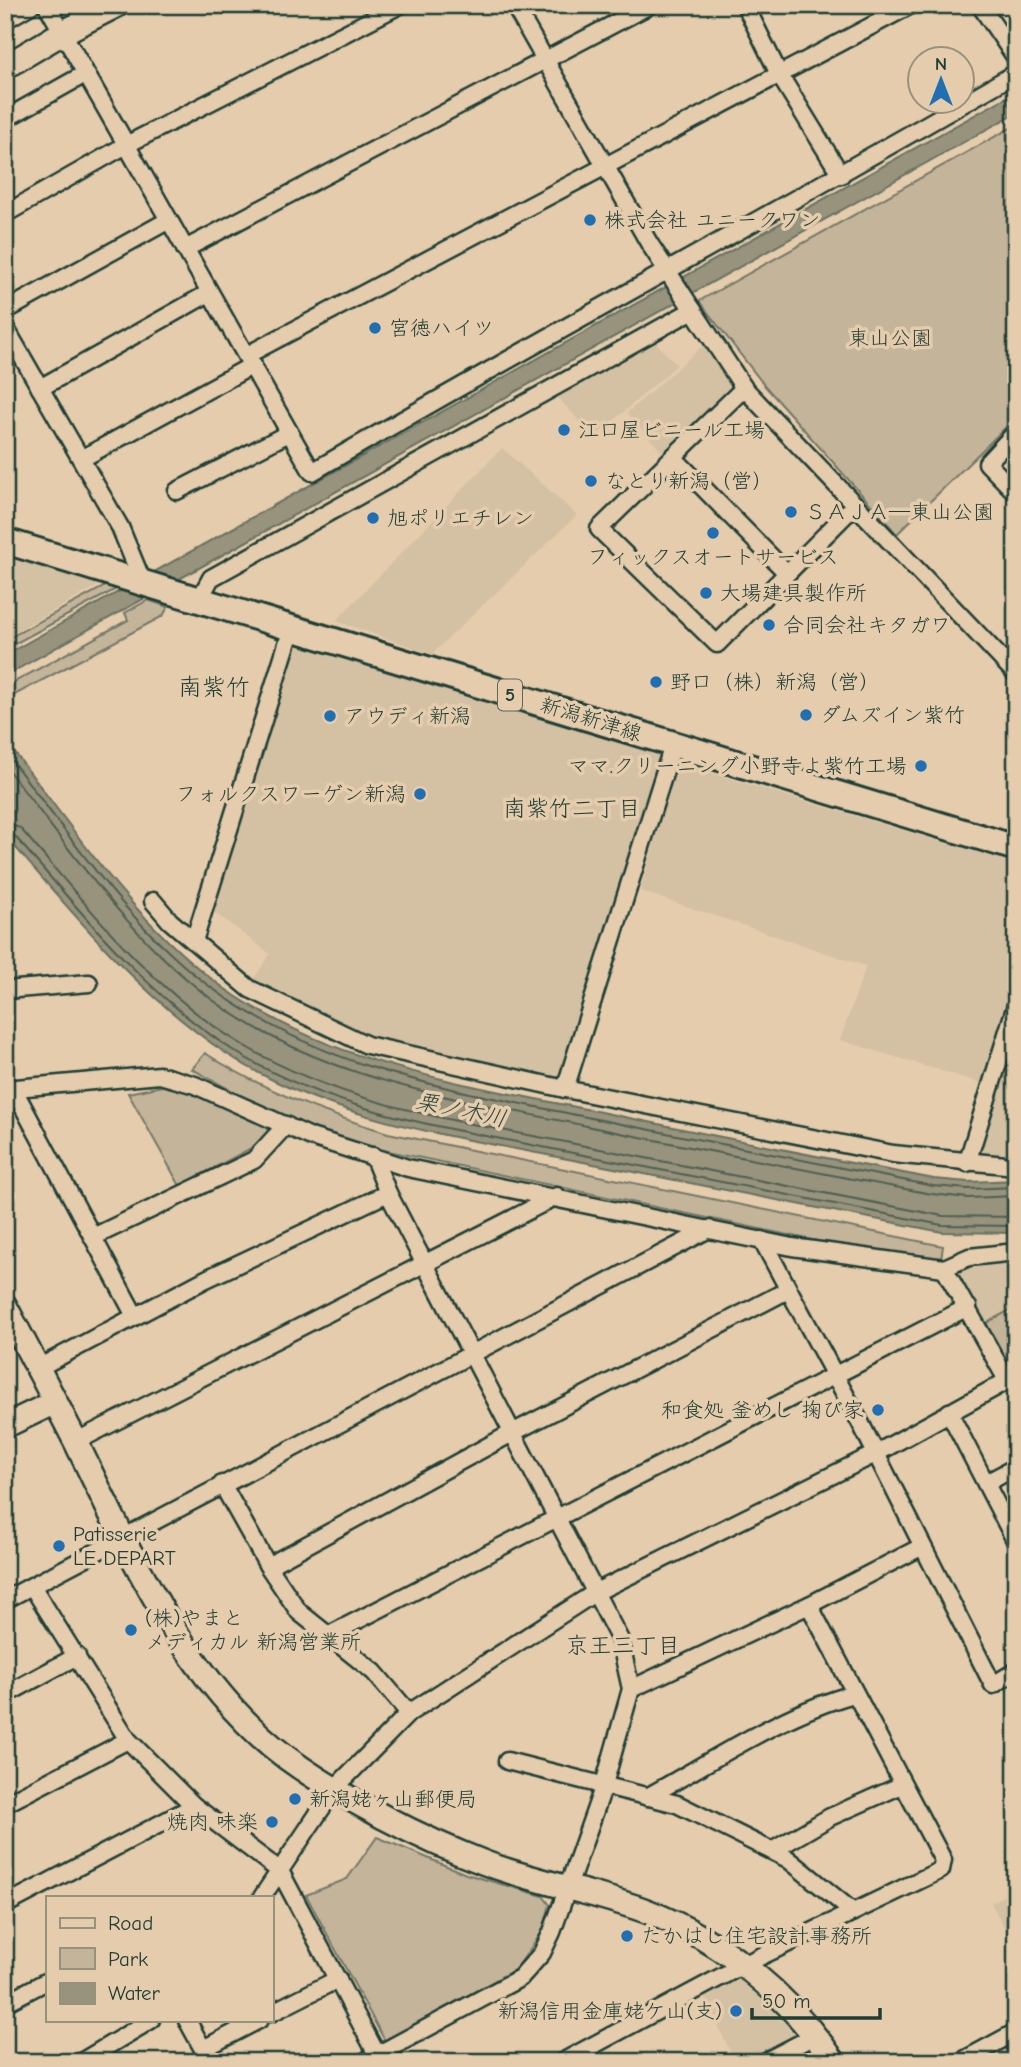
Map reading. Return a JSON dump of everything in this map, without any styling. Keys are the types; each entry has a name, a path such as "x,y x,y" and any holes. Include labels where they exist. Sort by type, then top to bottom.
{"main road":[{"name":"新潟新津線","path":"5,541 1016,848"}],"street":[{"path":"5,20 31,5"},
{"path":"47,5 312,472 494,366 841,175 1016,73"},
{"path":"5,66 117,5"},
{"path":"5,214 125,145 400,5"},
{"path":"514,5 668,271 744,388 1016,674"},
{"path":"185,249 546,62 650,5"},
{"path":"745,5 779,74 841,175"},
{"path":"81,458 250,360 605,164 911,5"},
{"path":"980,5 1016,58"},
{"path":"5,119 85,74"},
{"path":"5,311 169,220"},
{"path":"40,388 209,293"},
{"path":"199,600 211,578 693,310"},
{"path":"5,327 120,527 143,583"},
{"path":"744,388 599,529 717,644 854,506"},
{"path":"1016,432 987,463 1016,493"},
{"path":"177,491 289,433"},
{"path":"673,457 787,573"},
{"path":"194,941 292,628"},
{"path":"565,1089 673,745"},
{"path":"153,901 250,989 367,1045 565,1089 893,1154 1016,1166"},
{"path":"5,990 89,983"},
{"path":"967,1163 1016,1005"},
{"path":"135,1316 9,1088 160,1075 195,1085 311,1137 408,1168 557,1196 762,1240 944,1268 969,1257 1016,1252"},
{"path":"93,1237 254,1160 286,1125"},
{"path":"32,1586 128,1740 194,1807 279,1871 338,1979 374,2059 520,1978 542,1953 603,1788 631,1689 620,1640 425,1266 388,1193 373,1156"},
{"path":"38,1368 135,1316 388,1193"},
{"path":"75,1442 425,1266 557,1196"},
{"path":"5,1600 709,1229"},
{"path":"762,1240 993,1685 1016,1671"},
{"path":"263,1896 335,1787 409,1713 596,1592 875,1454 1011,1378 944,1268"},
{"path":"268,1566 512,1433 788,1290"},
{"path":"5,1306 121,1538 190,1653 239,1712 286,1758 401,1826 485,1863 648,1912 712,1942 781,1997 816,2035 834,2062"},
{"path":"331,1634 556,1516 968,1307"},
{"path":"5,1426 55,1402"},
{"path":"949,1412 1016,1542"},
{"path":"986,1483 1016,1467"},
{"path":"222,1484 268,1566 299,1612 331,1634 374,1672 409,1713"},
{"path":"631,1689 809,1605 921,1547"},
{"path":"562,2062 743,1965 941,1870 943,1860 809,1605"},
{"path":"5,1695 77,1656"},
{"path":"647,1797 831,1700 854,1694"},
{"path":"5,1804 128,1740"},
{"path":"507,1762 603,1788 677,1804 788,1859 853,1912"},
{"path":"772,1851 830,1817 902,1785"},
{"path":"5,1905 194,1807"},
{"path":"273,2012 338,1979"},
{"path":"5,2003 46,1982"},
{"path":"81,2062 148,2022"},
{"path":"188,2022 206,2055 256,2022"},
{"path":"960,2062 1016,2032"},
{"path":"764,2062 816,2035"}],"shaded area":[{"path":"656,343 677,365 595,437 557,397"},
{"path":"706,343 736,386 663,453 627,413"},
{"path":"502,448 577,515 432,654 336,621"},
{"path":"5,558 46,566 103,583 5,638"},
{"path":"296,638 666,756 560,1082 372,1042 252,982 270,954 210,909"},
{"path":"677,763 1016,864 1016,983 984,1084 840,1040 866,966 640,891"},
{"path":"1016,1028 1016,1160 974,1158"},
{"path":"1016,1257 1016,1368 1009,1371 953,1270 969,1261"},
{"path":"1016,1889 1016,1949 991,1903"},
{"path":"742,1978 796,2022 799,2034 744,2062 735,2062 705,1998"}],"green space":[{"name":"東山公園","path":"1016,125 1016,417 897,534 765,386 699,301"},
{"path":"107,585 118,588 5,649 5,640"},
{"path":"148,600 168,607 163,616 5,700 5,687 128,620 125,613"},
{"path":"205,1053 248,1078 294,1099 388,1133 943,1246 941,1260 817,1241 374,1148 323,1134 265,1109 192,1069"},
{"path":"162,1086 197,1092 268,1127 266,1140 180,1186 128,1093"},
{"path":"1016,1307 1016,1358 1007,1362 986,1323"},
{"path":"377,1837 466,1874 543,1896 550,1905 542,1932 516,1969 385,2041 306,1895 347,1879"}],"water":[{"path":"1016,92 1016,113 5,676 5,655"},
{"name":"栗ノ木川","path":"5,740 102,867 154,927 213,980 255,1009 300,1032 346,1051 394,1066 492,1090 934,1179 968,1182 1016,1180 1016,1233 942,1232 436,1133 349,1110 266,1077 195,1031 136,980 82,924 5,835"}],"place":[{"name":"株式会社 ユニークワン","path":"590,220"},
{"name":"宮徳ハイツ","path":"375,328"},
{"name":"江口屋ビニール工場","path":"564,430"},
{"name":"なとり新潟（営）","path":"591,481"},
{"name":"ＳＡＪＡ―東山公園","path":"791,512"},
{"name":"旭ポリエチレン","path":"373,518"},
{"name":"フィックスオートサービス","path":"713,533"},
{"name":"大場建具製作所","path":"706,593"},
{"name":"合同会社キタガワ","path":"769,625"},
{"name":"野口（株）新潟（営）","path":"656,682"},
{"name":"ダムズイン紫竹","path":"806,715"},
{"name":"アウディ新潟","path":"330,716"},
{"name":"ママ.クリーニング小野寺よ紫竹工場","path":"921,766"},
{"name":"フォルクスワーゲン新潟","path":"420,794"},
{"name":"和食処 釜めし 掬び家","path":"878,1410"},
{"name":"Patisserie LE DEPART","path":"59,1546"},
{"name":"(株)やまと メディカル 新潟営業所","path":"131,1630"},
{"name":"新潟姥ヶ山郵便局","path":"295,1799"},
{"name":"焼肉 味楽","path":"272,1822"},
{"name":"たかはし住宅設計事務所","path":"627,1936"},
{"name":"新潟信用金庫姥ケ山(支)","path":"736,2011"}],"district":[{"name":"南紫竹","path":"214,687"},
{"name":"南紫竹二丁目","path":"572,808"},
{"name":"京王三丁目","path":"623,1645"}]}
